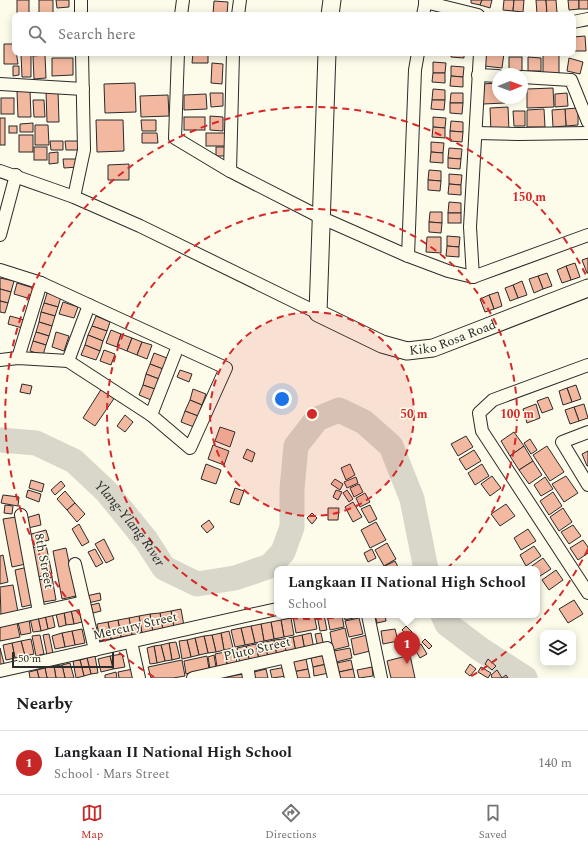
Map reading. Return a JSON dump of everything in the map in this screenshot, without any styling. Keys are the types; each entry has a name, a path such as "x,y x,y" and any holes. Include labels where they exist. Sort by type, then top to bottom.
{"street":[{"path":"81,0 82,12"},
{"path":"181,12 183,0"},
{"path":"238,12 240,0"},
{"path":"330,12 332,0"},
{"path":"424,12 426,1 467,12"},
{"path":"576,21 588,19"},
{"path":"74,197 84,150 82,56"},
{"path":"178,56 175,138 230,171 322,218 408,256 448,271 473,277 588,235"},
{"path":"230,171 233,56"},
{"path":"0,171 16,175 74,197 140,226 318,313 327,56"},
{"path":"408,256 415,70 417,56"},
{"path":"473,277 470,227 480,56"},
{"path":"478,75 492,76"},
{"path":"528,77 571,80 588,122"},
{"path":"0,84 83,90"},
{"path":"476,133 588,133"},
{"path":"0,235 16,175"},
{"path":"0,270 41,283 226,368 190,448 151,414 68,361 18,358 0,360"},
{"path":"18,358 41,283"},
{"name":"Kiko Rosa Road","path":"318,313 382,344 407,351 433,348 588,288"},
{"path":"68,361 90,305"},
{"path":"151,414 178,346"},
{"path":"588,365 493,400 479,413 482,431 588,593"},
{"path":"588,432 562,442 588,485"},
{"name":"8th Street","path":"21,515 39,612"},
{"path":"75,564 95,650"},
{"path":"0,621 84,602"},
{"name":"Mercury Street","path":"0,671 274,610"},
{"path":"369,618 381,678"},
{"path":"131,642 139,678"},
{"name":"Pluto Street","path":"193,678 248,672 286,657 327,648 334,678"},
{"path":"286,657 291,678"}],"building":[{"path":"17,0 29,0 29,12 17,12"},
{"path":"39,0 53,0 53,12 39,12"},
{"path":"56,0 69,0 69,7 57,8"},
{"path":"471,0 482,0 480,5 471,3"},
{"path":"482,0 492,0 490,8 480,5"},
{"path":"504,0 514,0 513,11 503,10"},
{"path":"514,0 524,0 523,12 513,11"},
{"path":"536,0 546,0 547,12 537,12"},
{"path":"546,0 556,0 557,12 547,12"},
{"path":"568,0 579,0 579,9 569,10"},
{"path":"579,0 588,0 588,9 579,9"},
{"path":"214,1 228,2 227,12 213,12"},
{"path":"585,36 586,51 576,51 576,37"},
{"path":"4,44 12,44 12,56 17,56 18,64 4,64"},
{"path":"21,56 31,56 31,77 22,77"},
{"path":"33,56 45,56 46,78 34,79"},
{"path":"193,56 208,56 208,63 192,63"},
{"path":"464,56 464,58 451,57"},
{"path":"486,56 504,56 502,68 484,66"},
{"path":"543,56 559,56 559,74 543,73"},
{"path":"509,57 522,57 522,68 509,68"},
{"path":"528,57 541,58 541,71 528,71"},
{"path":"52,58 73,58 73,75 52,76"},
{"path":"569,58 583,62 580,74 567,71"},
{"path":"433,62 446,63 445,73 433,73"},
{"path":"212,63 223,64 222,84 211,83"},
{"path":"13,66 19,66 19,75 13,76"},
{"path":"451,66 464,67 463,77 451,76"},
{"path":"433,73 445,73 445,83 432,82"},
{"path":"451,76 463,77 463,87 450,86"},
{"path":"135,83 136,112 105,113 104,84"},
{"path":"492,83 492,104 483,104 482,84"},
{"path":"553,88 554,107 527,108 528,89"},
{"path":"433,89 445,90 445,100 432,100"},
{"path":"17,91 30,91 31,117 18,117"},
{"path":"46,91 58,91 59,122 47,122"},
{"path":"210,93 223,93 223,106 211,107"},
{"path":"451,93 463,93 463,103 450,103"},
{"path":"567,93 568,106 555,107 555,94"},
{"path":"206,94 207,109 184,110 184,95"},
{"path":"168,95 169,116 141,117 140,96"},
{"path":"1,98 14,98 14,114 1,114"},
{"path":"33,100 44,100 45,117 34,117"},
{"path":"432,100 445,100 444,110 431,109"},
{"path":"450,103 463,103 462,114 450,113"},
{"path":"508,107 509,131 491,132 490,108"},
{"path":"578,108 578,125 566,126 565,109"},
{"path":"544,109 545,127 527,127 527,110"},
{"path":"565,109 566,126 553,127 552,110"},
{"path":"513,111 525,111 525,126 514,126"},
{"path":"210,116 223,117 223,131 210,130"},
{"path":"184,117 205,117 205,130 184,130"},
{"path":"433,117 446,118 445,128 433,127"},
{"path":"0,118 5,118 5,145 0,145"},
{"path":"96,120 123,120 124,151 97,152"},
{"path":"141,120 156,120 156,131 142,131"},
{"path":"451,121 463,122 463,132 450,131"},
{"path":"33,123 33,132 20,132 20,124"},
{"path":"35,125 48,125 49,145 35,145"},
{"path":"9,126 17,126 17,133 9,133"},
{"path":"433,127 445,128 445,138 432,137"},
{"path":"450,131 463,132 462,142 450,141"},
{"path":"142,133 157,133 158,143 142,143"},
{"path":"206,133 228,133 228,146 206,146"},
{"path":"19,135 33,135 33,152 19,152"},
{"path":"50,141 63,141 63,150 51,150"},
{"path":"65,141 78,141 79,150 66,150"},
{"path":"431,142 444,143 443,153 431,152"},
{"path":"34,147 47,147 47,160 34,160"},
{"path":"216,147 226,147 226,156 216,156"},
{"path":"449,148 462,149 461,159 448,158"},
{"path":"58,152 58,163 49,164 49,153"},
{"path":"431,152 443,153 443,163 430,162"},
{"path":"448,158 461,159 460,169 448,168"},
{"path":"63,159 78,159 78,167 64,168"},
{"path":"129,164 129,180 108,180 108,165"},
{"path":"429,170 441,171 441,181 428,180"},
{"path":"449,174 462,175 461,185 449,184"},
{"path":"428,180 441,181 440,191 428,190"},
{"path":"449,184 461,185 461,195 448,194"},
{"path":"449,202 461,203 461,213 448,213"},
{"path":"430,212 442,212 442,223 429,222"},
{"path":"448,213 461,213 461,223 448,223"},
{"path":"429,222 442,223 441,233 429,232"},
{"path":"447,236 460,237 459,247 447,246"},
{"path":"427,237 441,237 441,253 426,252"},
{"path":"447,246 459,247 459,257 446,256"},
{"path":"588,258 588,273 587,273 582,260"},
{"path":"575,263 580,277 571,280 566,266"},
{"path":"566,266 571,280 562,283 557,270"},
{"path":"547,273 552,286 543,289 538,276"},
{"path":"538,276 543,289 534,293 529,279"},
{"path":"0,278 14,281 11,292 0,289"},
{"path":"522,281 527,295 518,298 513,285"},
{"path":"17,283 37,289 34,300 14,294"},
{"path":"513,285 518,298 510,301 505,288"},
{"path":"0,289 11,292 8,303 0,301"},
{"path":"498,292 502,306 494,309 489,295"},
{"path":"47,293 61,297 58,307 44,303"},
{"path":"489,295 494,309 485,312 480,299"},
{"path":"0,301 8,303 5,313 0,312"},
{"path":"63,302 78,307 74,318 59,314"},
{"path":"44,303 58,307 55,316 41,312"},
{"path":"41,312 55,316 52,326 39,322"},
{"path":"10,316 28,321 26,329 8,324"},
{"path":"96,316 110,322 107,331 92,326"},
{"path":"39,322 52,326 49,336 36,332"},
{"path":"92,326 107,331 103,341 88,335"},
{"path":"111,330 121,334 117,347 106,343"},
{"path":"36,332 49,336 46,345 33,341"},
{"path":"56,332 69,336 64,351 52,347"},
{"path":"121,334 132,338 127,351 117,347"},
{"path":"88,335 103,341 100,351 85,345"},
{"path":"132,338 142,342 137,355 127,351"},
{"path":"33,341 46,345 43,355 30,351"},
{"path":"142,342 152,345 147,359 137,355"},
{"path":"85,345 100,351 96,360 81,355"},
{"path":"104,350 115,354 111,365 100,361"},
{"path":"154,353 167,358 163,369 150,364"},
{"path":"150,364 163,369 159,379 146,374"},
{"path":"180,370 192,374 189,382 177,377"},
{"path":"146,374 159,379 155,389 143,385"},
{"path":"22,384 32,386 30,394 20,392"},
{"path":"143,385 155,389 151,400 139,395"},
{"path":"576,385 581,399 572,402 567,388"},
{"path":"102,388 115,397 95,426 83,418"},
{"path":"567,388 572,402 563,405 559,391"},
{"path":"193,389 206,394 202,405 190,400"},
{"path":"548,397 553,409 542,413 537,401"},
{"path":"190,400 202,405 198,416 185,411"},
{"path":"536,404 540,418 527,423 523,409"},
{"path":"584,404 588,418 579,421 574,407"},
{"path":"574,407 579,421 570,424 565,410"},
{"path":"185,411 198,416 194,427 181,422"},
{"path":"125,415 133,422 125,432 117,426"},
{"path":"220,427 235,432 230,447 215,441"},
{"path":"514,432 524,446 510,456 501,441"},
{"path":"466,436 473,447 458,456 451,444"},
{"path":"530,439 537,450 531,454 524,443"},
{"path":"213,445 229,451 224,465 208,459"},
{"path":"524,446 533,461 519,470 510,456"},
{"path":"547,446 564,472 550,481 533,455"},
{"path":"247,449 255,453 252,462 243,458"},
{"path":"474,450 481,461 466,470 459,459"},
{"path":"588,451 588,466 587,466 582,454"},
{"path":"533,461 542,475 529,484 519,470"},
{"path":"206,464 221,470 216,484 201,479"},
{"path":"350,464 355,475 346,480 341,468"},
{"path":"482,464 489,476 475,485 468,473"},
{"path":"492,476 501,488 490,496 481,484"},
{"path":"566,476 578,493 564,502 552,484"},
{"path":"356,477 358,483 347,488 344,482"},
{"path":"545,477 553,489 541,496 534,485"},
{"path":"335,479 343,484 340,490 331,484"},
{"path":"31,480 44,484 42,492 29,488"},
{"path":"61,481 65,486 55,495 51,490"},
{"path":"359,484 363,492 354,497 350,488"},
{"path":"235,488 244,491 239,505 230,502"},
{"path":"28,490 41,494 39,502 26,497"},
{"path":"336,490 342,492 338,500 333,497"},
{"path":"347,490 353,499 349,502 343,493"},
{"path":"65,491 75,503 67,510 57,499"},
{"path":"553,492 562,506 549,515 540,501"},
{"path":"365,493 370,502 360,507 356,498"},
{"path":"3,495 19,497 18,506 1,503"},
{"path":"353,502 362,517 353,522 345,507"},
{"path":"75,503 85,514 77,522 67,510"},
{"path":"506,504 515,516 500,526 491,514"},
{"path":"5,505 13,506 12,514 4,513"},
{"path":"370,505 377,519 369,523 361,509"},
{"path":"328,508 339,508 338,520 328,520"},
{"path":"563,508 572,522 559,531 550,517"},
{"path":"312,513 317,518 312,524 307,518"},
{"path":"39,514 41,525 28,528 26,518"},
{"path":"16,517 26,564 12,567 3,519"},
{"path":"209,520 214,527 207,533 201,526"},
{"path":"376,522 386,540 370,548 361,530"},
{"path":"79,524 89,542 82,546 72,529"},
{"path":"573,525 581,536 569,544 561,532"},
{"path":"528,529 536,541 521,550 514,538"},
{"path":"46,530 49,540 30,545 28,535"},
{"path":"104,539 114,559 106,563 95,544"},
{"path":"583,540 588,547 588,553 578,560 570,548"},
{"path":"387,543 396,559 384,566 375,550"},
{"path":"46,545 52,574 37,577 31,548"},
{"path":"534,546 541,556 526,566 520,555"},
{"path":"66,548 76,596 62,599 53,551"},
{"path":"95,549 103,563 96,567 88,552"},
{"path":"372,549 376,558 368,562 364,553"},
{"path":"3,555 8,582 0,584 0,556"},
{"path":"543,558 551,569 540,576 540,566 532,566"},
{"path":"395,561 398,566 385,566"},
{"path":"28,567 35,604 22,607 15,570"},
{"path":"556,570 563,580 549,590 542,580"},
{"path":"52,577 56,600 43,602 39,580"},
{"path":"13,585 18,612 1,616 0,587"},
{"path":"100,593 101,600 88,603 86,596"},
{"path":"574,600 583,614 568,623 559,609"},
{"path":"99,603 101,611 93,613 91,605"},
{"path":"79,609 82,622 74,624 71,610"},
{"path":"181,609 184,626 174,628 171,611"},
{"path":"71,610 74,624 66,625 64,612"},
{"path":"171,611 174,628 163,630 160,613"},
{"path":"64,612 66,625 59,627 56,614"},
{"path":"52,613 55,627 48,629 45,615"},
{"path":"160,613 163,630 153,632 150,614"},
{"path":"150,614 153,632 142,633 139,616"},
{"path":"45,615 48,629 41,631 38,617"},
{"path":"139,616 142,633 132,635 129,618"},
{"path":"38,617 41,631 33,632 30,618"},
{"path":"129,618 132,635 121,637 118,620"},
{"path":"291,618 294,635 284,637 281,620"},
{"path":"293,618 315,618 317,629 296,633"},
{"path":"318,618 325,618 327,630 320,631"},
{"path":"328,618 342,618 344,627 330,630"},
{"path":"359,618 363,634 349,637 345,621"},
{"path":"376,618 386,618 386,621 377,623"},
{"path":"29,620 31,633 21,635 18,622"},
{"path":"118,620 121,637 111,639 108,622"},
{"path":"281,620 284,637 274,639 271,622"},
{"path":"108,622 111,639 100,641 97,624"},
{"path":"271,622 274,639 264,641 261,624"},
{"path":"17,623 20,637 0,641 0,626"},
{"path":"261,624 264,641 255,643 251,626"},
{"path":"251,626 255,643 245,645 241,628"},
{"path":"406,626 413,633 409,637 402,630"},
{"path":"241,628 245,645 235,647 231,630"},
{"path":"345,628 349,646 333,650 330,632"},
{"path":"82,629 85,643 75,645 72,631"},
{"path":"395,629 398,641 383,644 381,631"},
{"path":"72,631 75,645 65,647 62,633"},
{"path":"229,631 233,648 224,650 221,633"},
{"path":"62,633 65,647 55,649 52,636"},
{"path":"221,633 224,650 216,652 212,635"},
{"path":"311,633 314,649 305,651 302,635"},
{"path":"321,633 324,647 318,648 315,634"},
{"path":"49,634 53,653 47,655 43,635"},
{"path":"40,635 44,654 36,656 32,636"},
{"path":"212,635 216,652 208,653 204,636"},
{"path":"302,635 305,651 296,653 293,637"},
{"path":"367,635 370,651 354,655 351,639"},
{"path":"204,636 208,653 199,655 195,638"},
{"path":"293,637 296,653 287,655 283,639"},
{"path":"195,638 199,655 191,657 187,640"},
{"path":"31,639 34,654 25,656 21,641"},
{"path":"283,639 287,655 277,657 274,640"},
{"path":"425,639 432,646 429,649 422,642"},
{"path":"187,640 191,657 182,659 179,641"},
{"path":"274,640 277,657 268,659 265,642"},
{"path":"21,641 25,656 15,658 12,643"},
{"path":"176,642 180,658 172,660 169,643"},
{"path":"265,642 268,659 259,661 256,644"},
{"path":"12,643 15,658 6,660 3,645"},
{"path":"169,643 172,660 165,661 161,645"},
{"path":"256,644 259,661 250,663 246,646"},
{"path":"421,644 427,654 420,658 414,648"},
{"path":"161,645 165,661 157,663 154,646"},
{"path":"154,646 157,663 150,664 147,648"},
{"path":"246,646 250,663 240,664 237,648"},
{"path":"0,648 5,667 0,668"},
{"path":"350,648 352,658 336,662 334,651"},
{"path":"235,650 237,663 227,664 225,652"},
{"path":"225,652 227,664 217,667 215,654"},
{"path":"122,654 125,667 113,669 110,656"},
{"path":"214,655 216,667 210,669 208,657"},
{"path":"325,655 327,664 313,667 311,658"},
{"path":"410,655 415,678 391,678 387,661"},
{"path":"95,656 98,673 91,674 87,658"},
{"path":"110,656 113,669 101,672 98,659"},
{"path":"207,656 209,669 186,674 184,661"},
{"path":"87,658 91,674 84,676 80,660"},
{"path":"306,659 308,669 293,672 291,662"},
{"path":"488,659 496,666 492,670 485,664"},
{"path":"80,660 84,676 76,678 73,661"},
{"path":"182,660 185,676 173,678 151,678 148,667"},
{"path":"351,660 353,669 339,672 337,663"},
{"path":"70,663 74,678 65,678 62,665"},
{"path":"327,664 329,673 314,676 313,667"},
{"path":"470,664 476,669 470,676 465,672"},
{"path":"62,665 65,678 56,678 54,666"},
{"path":"54,666 56,678 47,678 45,668"},
{"path":"286,667 287,676 272,678 270,670"},
{"path":"372,667 373,676 359,678 357,670"},
{"path":"481,667 491,673 488,678 478,672"},
{"path":"45,668 47,678 39,678 37,670"},
{"path":"133,669 135,678 119,678 118,672"},
{"path":"266,669 268,678 251,678 250,673"},
{"path":"308,669 310,678 294,678 293,672"},
{"path":"353,669 355,678 340,678 339,672"},
{"path":"37,670 39,678 30,678 29,672"},
{"path":"497,670 502,678 492,678 491,675"},
{"path":"116,672 117,678 105,678 105,675"},
{"path":"243,674 244,678 227,678 227,677"}],"waterway":[{"name":"Ylang-Ylang River","path":"0,440 36,443 74,461 107,492 146,540 164,568 197,584 235,578 270,566 283,552 292,527 292,489 296,446 317,419 339,410 364,422 391,446 412,499 425,566"},
{"name":"Ylang-Ylang River","path":"444,618 447,624 480,649 525,678"}],"place":[{"name":"Langkaan II National High School","path":"407,664"}]}
